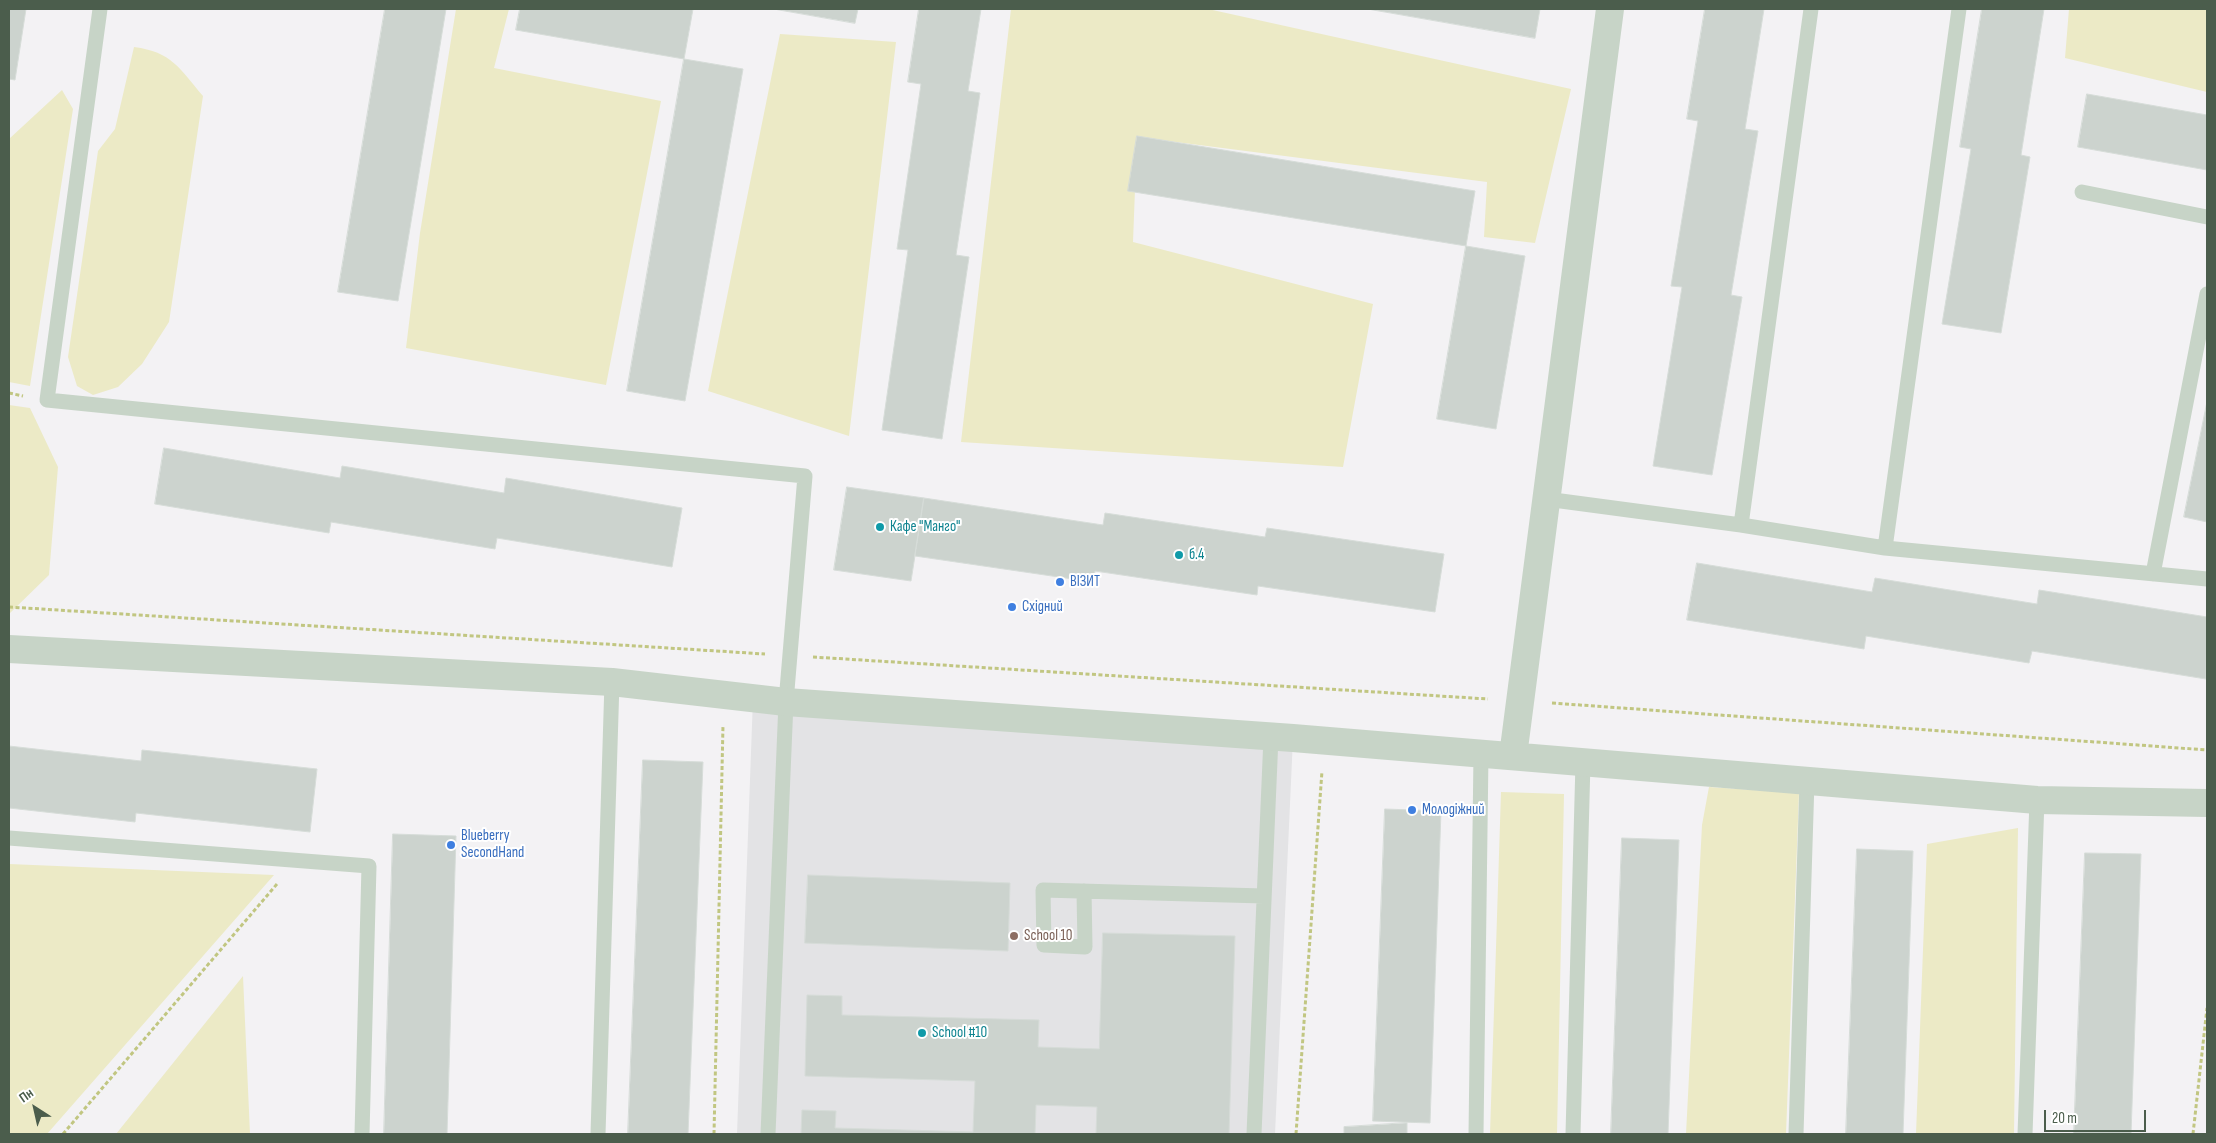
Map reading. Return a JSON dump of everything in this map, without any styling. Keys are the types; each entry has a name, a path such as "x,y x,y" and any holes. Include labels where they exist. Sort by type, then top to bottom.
{"street":[{"path":"1513,756 1610,9"},
{"path":"9,649 612,682 786,702 1324,741 2037,800 2207,803"}],"lane":[{"path":"100,9 47,400 805,476 786,702 768,1134"},
{"path":"1741,525 1811,9"},
{"path":"1885,548 1959,9"},
{"path":"2082,192 2207,217"},
{"path":"2153,574 2207,294"},
{"path":"1546,499 1741,525 1885,548 2207,579"},
{"path":"598,1134 612,682"},
{"path":"1254,1134 1271,737"},
{"path":"1476,1134 1481,754"},
{"path":"1573,1134 1582,762"},
{"path":"1796,1134 1807,781"},
{"path":"2025,1134 2037,800"},
{"path":"9,838 369,866 362,1134"},
{"path":"1084,891 1085,947 1044,945 1042,890 1084,891 1264,896"}],"path":[{"path":"714,1134 724,695"},
{"path":"1520,701 2207,750"},
{"path":"1296,1134 1324,741"},
{"path":"63,1134 298,861"},
{"path":"2193,1134 2207,1008"}],"shaded area":[{"path":"456,9 509,9 494,68 661,101 606,385 406,348 420,233"},
{"path":"1011,9 1208,9 1571,89 1535,243 1484,237 1487,182 1137,137 1133,242 1373,304 1343,467 961,442"},
{"path":"2069,9 2207,9 2207,92 2065,58"},
{"path":"780,34 896,42 849,436 708,391"},
{"path":"134,47 147,49 166,57 181,70 203,96 169,322 142,364 118,387 93,395 77,386 68,357 98,151 115,129"},
{"path":"62,90 73,109 30,386 9,382 9,139"},
{"path":"9,405 30,408 58,467 49,575 9,614"},
{"name":"School 10","path":"753,698 1293,738 1275,1134 737,1134"},
{"path":"1709,787 1799,793 1786,1134 1686,1134 1702,825"},
{"path":"1501,792 1564,794 1557,1134 1490,1134"},
{"path":"2018,828 2014,1134 1916,1134 1927,844"},
{"path":"9,864 274,875 47,1134 9,1134"},
{"path":"243,976 250,1134 116,1134"}],"building":[{"path":"9,9 26,9 15,80 9,79"},
{"path":"385,9 446,9 398,301 338,292"},
{"path":"520,9 693,9 684,59 516,30"},
{"path":"774,9 858,9 855,23"},
{"path":"919,9 981,9 968,91 980,93 956,255 969,257 942,439 882,430 908,250 897,249 921,84 908,82"},
{"path":"1368,9 1540,9 1535,38"},
{"path":"1705,9 1764,9 1745,129 1758,131 1731,295 1742,297 1712,475 1653,466 1682,287 1671,286 1698,121 1687,119"},
{"path":"1982,9 2044,9 2021,155 2030,157 2001,333 1942,324 1971,149 1960,147"},
{"path":"684,59 743,69 685,401 627,391"},
{"path":"2087,94 2207,115 2207,170 2078,147"},
{"path":"1137,136 1475,191 1466,246 1128,191"},
{"path":"1466,246 1525,256 1496,429 1437,419"},
{"path":"2207,402 2207,522 2184,517"},
{"path":"164,448 340,478 342,466 504,493 506,478 682,508 672,567 497,538 495,549 331,522 329,533 155,504"},
{"name":"Кафе \"Манго\"","path":"847,487 924,498 911,581 834,570"},
{"name":"б.4","path":"924,498 1103,525 1105,513 1265,537 1267,528 1444,554 1435,612 1258,586 1257,595 1095,571 1093,582 915,556"},
{"path":"1697,563 1872,592 1875,578 2037,604 2039,590 2207,617 2206,679 2032,651 2029,663 1866,636 1864,649 1687,620"},
{"path":"9,746 141,761 142,750 317,769 310,832 136,813 135,822 9,808"},
{"path":"643,760 703,762 688,1134 628,1134"},
{"path":"1385,809 1441,811 1430,1123 1373,1121"},
{"path":"393,834 456,836 447,1134 384,1134"},
{"path":"1622,838 1679,840 1668,1134 1611,1134"},
{"path":"1857,849 1913,851 1903,1134 1846,1134"},
{"path":"2085,853 2141,854 2131,1134 2074,1134"},
{"path":"808,875 1010,883 1008,951 805,943"},
{"name":"School #10","path":"1103,933 1235,936 1229,1134 1096,1134 1097,1107 1036,1105 1035,1134 801,1134 802,1110 836,1111 835,1128 973,1132 975,1081 805,1076 807,995 842,996 842,1015 1039,1020 1038,1047 1099,1049"},
{"path":"1407,1123 1407,1134 1344,1134 1344,1127"}],"place":[{"name":"Кафе \"Манго\"","path":"880,527"},
{"name":"б.4","path":"1179,555"},
{"name":"ВІЗИТ","path":"1060,582"},
{"name":"Східний","path":"1012,607"},
{"name":"Молодіжний","path":"1412,810"},
{"name":"Blueberry SecondHand","path":"451,845"},
{"name":"School 10","path":"1014,936"},
{"name":"School #10","path":"922,1033"}]}
